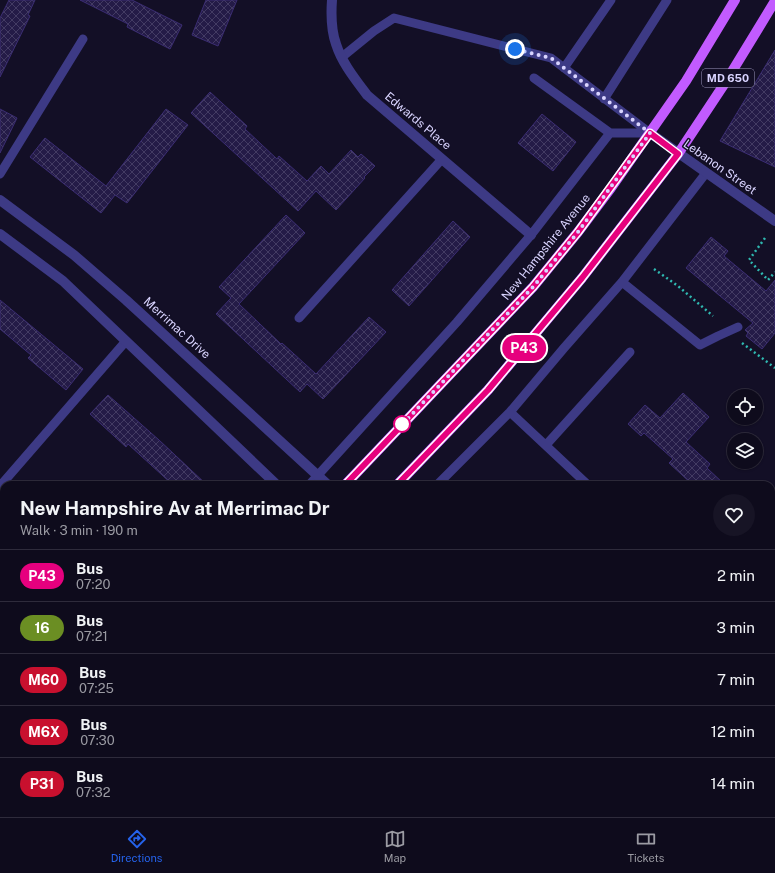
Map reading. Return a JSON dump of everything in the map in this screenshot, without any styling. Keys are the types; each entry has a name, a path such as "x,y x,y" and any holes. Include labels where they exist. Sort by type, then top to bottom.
{"main road":[{"name":"New Hampshire Avenue","path":"349,481 533,287 578,232 686,81 735,0"},
{"name":"MD 650","path":"401,481 488,390 582,278 678,154 725,83 774,3"}],"street":[{"name":"Edwards Place","path":"332,0 331,17 336,44 351,74 367,95 531,235"},
{"name":"Lebanon Street","path":"650,133 775,221"},
{"name":"Merrimac Drive","path":"0,200 74,255 324,481"},
{"path":"0,234 63,281 274,481"}],"lane":[{"path":"564,68 611,0"},
{"path":"604,98 667,0"},
{"path":"342,57 374,31 394,18 551,58 650,133"},
{"path":"0,174 83,39"},
{"path":"534,78 610,133 650,133"},
{"path":"312,481 457,322 531,235 610,133"},
{"path":"299,318 442,159"},
{"path":"441,481 510,412 622,282 706,173"},
{"path":"622,282 700,345 738,327"},
{"path":"4,481 126,341"},
{"path":"546,445 630,352"},
{"path":"510,412 584,481"}],"path":[{"path":"765,238 749,260 768,280 775,272"},
{"path":"654,268 713,316"},
{"path":"742,343 775,368"}],"building":[{"path":"9,0 35,0 28,15 30,16 0,77 0,18"},
{"path":"80,0 132,0 182,25 170,49 127,27 128,24"},
{"path":"206,0 237,0 218,46 192,35"},
{"path":"775,50 775,167 720,141"},
{"path":"210,92 247,126 245,129 277,159 279,156 307,181 321,166 329,174 351,150 358,157 361,154 375,166 336,210 316,191 298,211 191,113"},
{"path":"0,109 17,118 0,153"},
{"path":"166,109 188,125 127,203 115,195 101,213 30,157 45,138 106,186"},
{"path":"542,114 576,142 553,171 518,143"},
{"path":"286,215 305,233 239,304 281,344 282,343 316,374 369,317 386,332 323,399 307,384 300,392 216,314 231,298 219,287"},
{"path":"453,221 470,237 409,306 392,290"},
{"path":"711,237 728,251 724,256 766,291 775,280 775,333 762,349 746,336 748,333 745,330 753,323 686,268"},
{"path":"0,300 83,369 66,390 28,358 31,355 0,329"},
{"path":"683,393 709,417 686,442 710,464 707,468 721,481 689,481 669,463 673,459 644,433 641,436 628,424 645,405 660,418"},
{"path":"108,395 203,481 169,481 128,444 126,447 90,414"}],"bus line":[{"name":"P43","path":"349,481 533,287 578,232 650,133 678,154 582,278 488,390 401,481"}],"route":[{"path":"402,424 398,429 533,287 578,232 650,133 551,58 515,49"}]}
